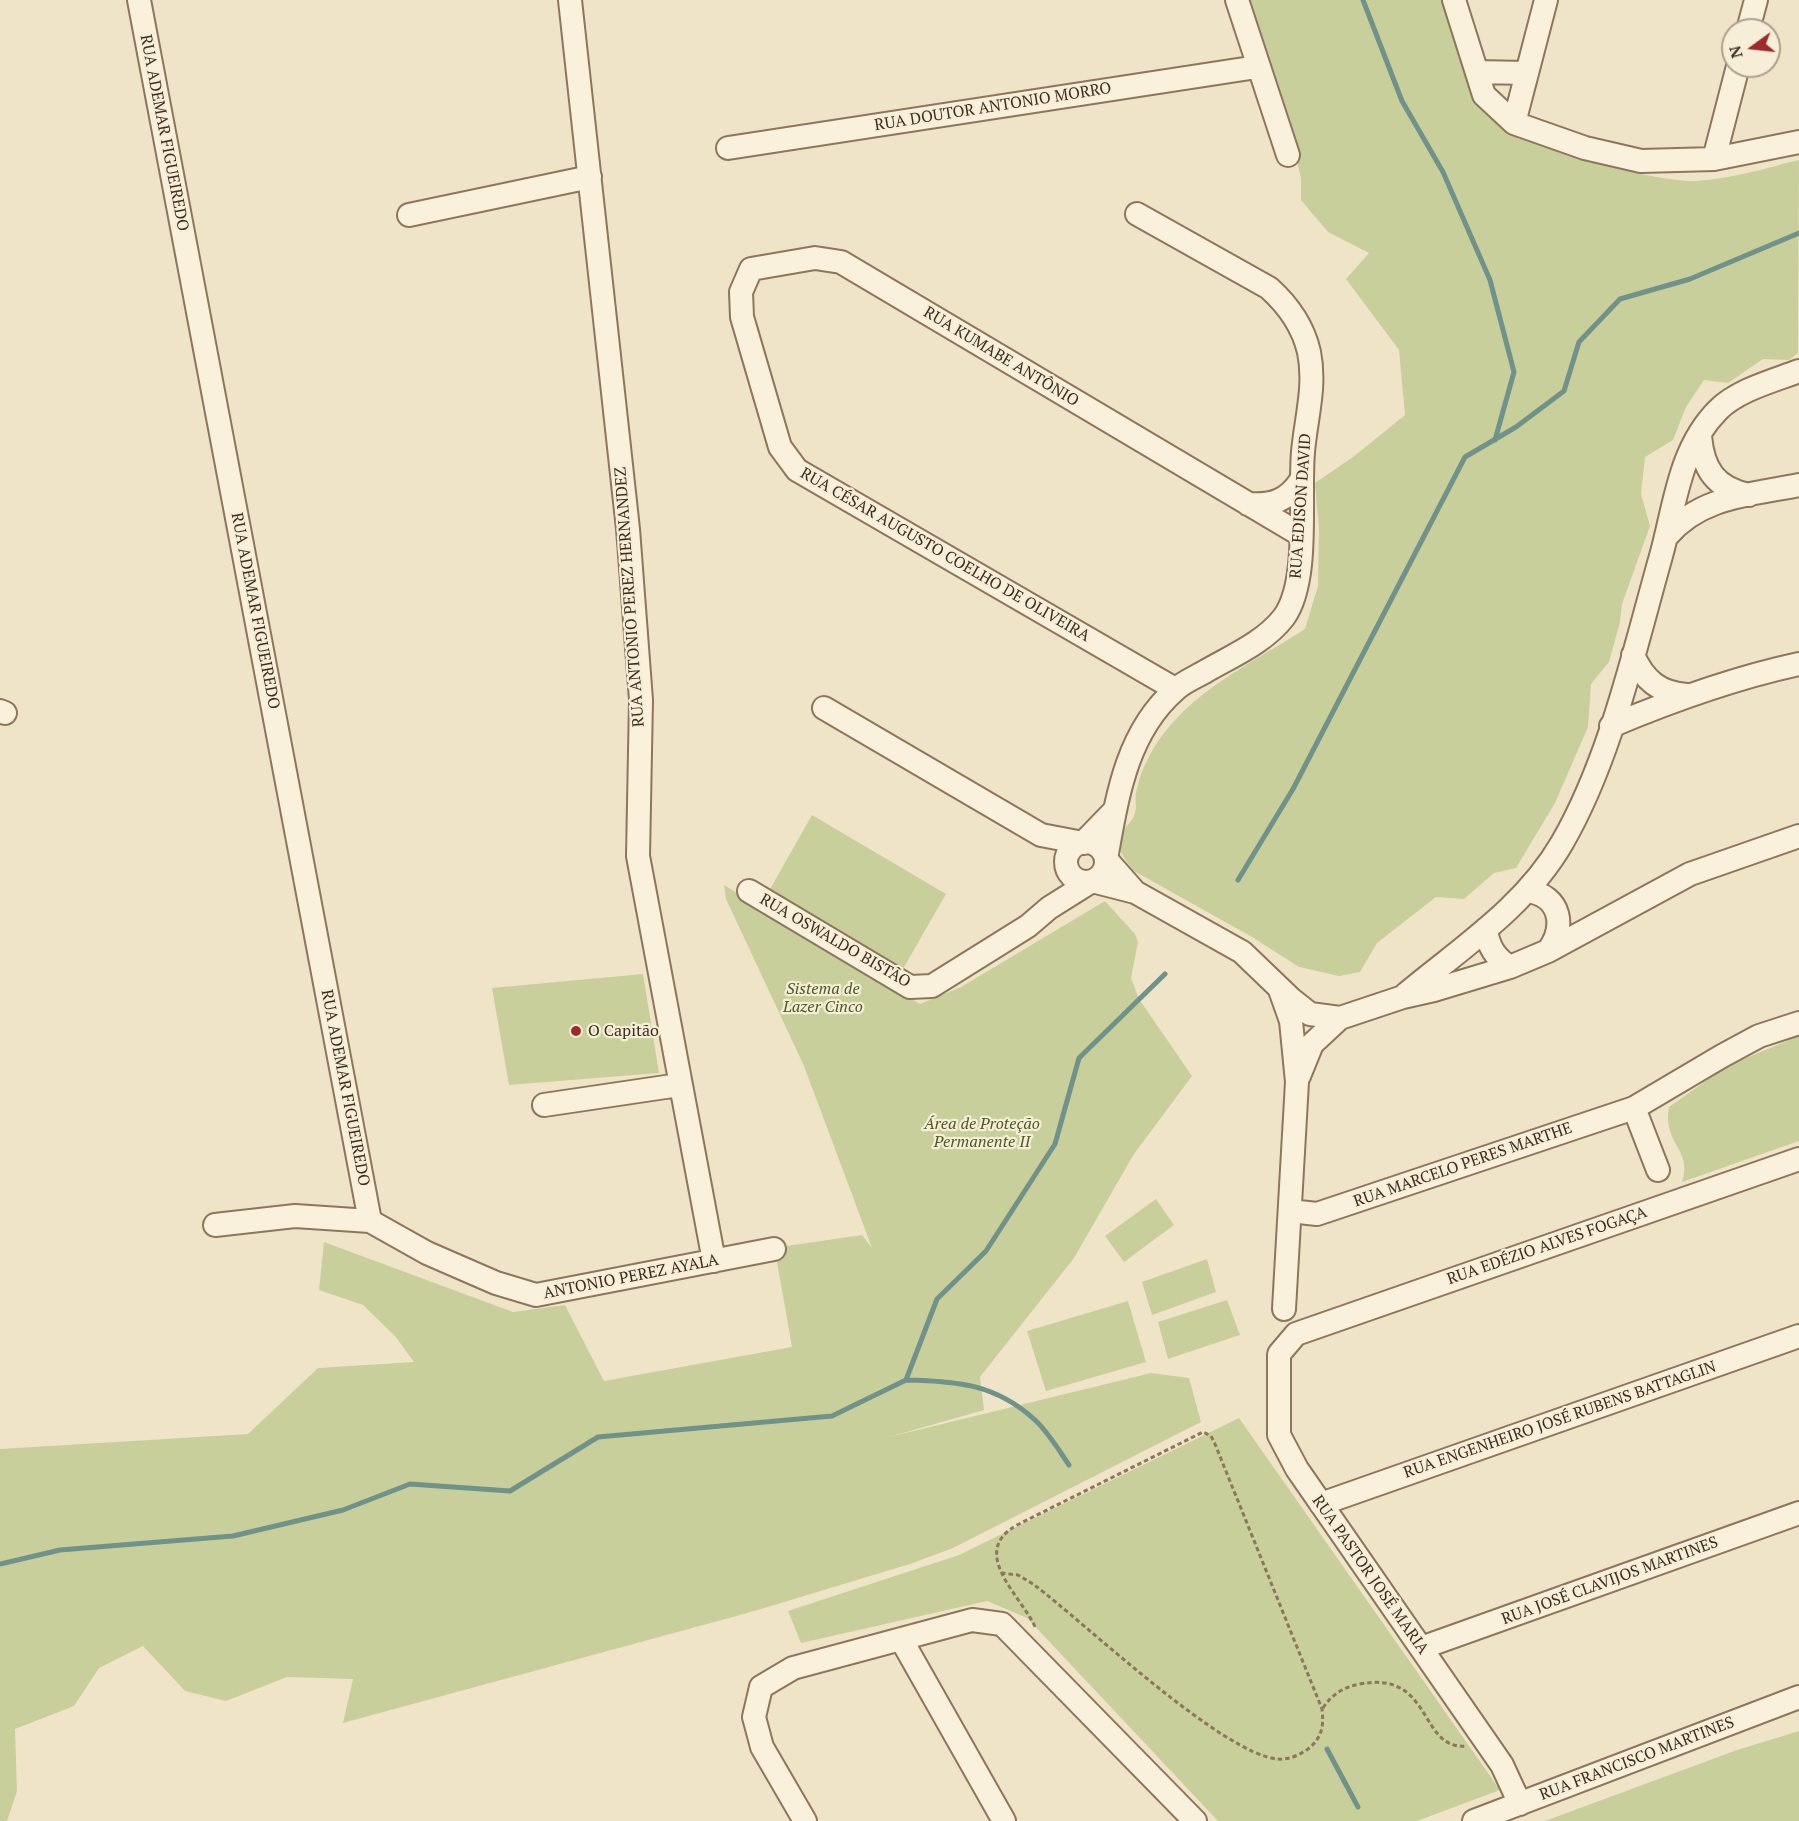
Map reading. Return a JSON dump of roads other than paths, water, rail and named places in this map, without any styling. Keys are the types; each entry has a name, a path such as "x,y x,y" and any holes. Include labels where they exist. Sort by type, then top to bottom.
{"street":[{"name":"RUA ADEMAR FIGUEIREDO","path":"139,0 370,1221"},
{"name":"RUA ANTONIO PEREZ HERNANDEZ","path":"570,0 628,529 640,688 638,856 679,1085 714,1261"},
{"path":"1237,0 1257,67 1288,155"},
{"path":"1454,0 1484,95 1514,123 1586,148 1641,161 1714,159 1799,142"},
{"path":"1514,123 1546,0"},
{"path":"1751,18 1756,0"},
{"name":"RUA DOUTOR ANTONIO MORRO","path":"728,148 1257,67"},
{"path":"1477,72 1527,74"},
{"path":"1714,159 1735,78"},
{"path":"409,215 591,177"},
{"name":"RUA EDISON DAVID","path":"1106,859 1128,757 1149,719 1175,689 1267,634 1284,617 1295,594 1301,535 1301,480 1312,375 1304,334 1294,316 1269,288 1137,214"},
{"name":"RUA KUMABE ANTÔNIO","path":"746,277 751,269 758,267 815,258 841,262 1301,535"},
{"name":"RUA CÉSAR AUGUSTO COELHO DE OLIVEIRA","path":"746,277 741,292 742,316 780,447 797,470 1175,689"},
{"path":"1403,997 1486,929 1528,891 1563,842 1589,790 1611,726 1667,536 1669,518 1688,455 1718,410 1736,396 1799,370"},
{"path":"1700,436 1702,454 1713,478 1724,488 1749,495"},
{"path":"1248,504 1277,502 1293,493 1301,480"},
{"path":"1667,536 1681,520 1712,503 1799,485"},
{"path":"1633,655 1639,669 1651,683 1669,693 1687,695"},
{"path":"1611,726 1687,695 1757,673 1799,664"},
{"path":"824,708 1041,835 1097,846 1135,892"},
{"path":"1048,908 1067,868 1070,850 1083,843 1115,810"},
{"path":"1041,835 1074,878 1135,892 1242,952 1310,1014"},
{"path":"1297,1082 1302,1062 1312,1044 1340,1018 1403,997 1510,967 1548,951 1690,874 1799,836"},
{"path":"1048,908 1102,874 1106,859"},
{"name":"RUA OSWALDO BISTÃO","path":"749,891 910,987 922,989 932,986 1018,932 1048,908"},
{"path":"1528,891 1542,893 1549,900 1560,921 1557,939 1548,951"},
{"path":"1486,929 1491,948 1510,967"},
{"path":"1276,984 1285,999 1292,1026 1297,1082 1284,1309"},
{"path":"1292,1026 1296,1015 1310,1014 1340,1018"},
{"name":"RUA MARCELO PERES MARTHE","path":"1290,1211 1317,1214 1634,1108 1741,1046 1799,1023"},
{"path":"544,1105 679,1085"},
{"path":"1634,1108 1658,1170"},
{"name":"RUA EDÉZIO ALVES FOGAÇA","path":"1296,1334 1799,1158"},
{"name":"ANTONIO PEREZ AYALA","path":"215,1225 295,1216 370,1221 427,1252 496,1283 536,1295 774,1249"},
{"name":"RUA PASTOR JOSÉ MARIA","path":"1296,1334 1279,1354 1279,1435 1297,1469 1502,1765 1520,1804"},
{"name":"RUA ENGENHEIRO JOSÉ RUBENS BATTAGLIN","path":"1321,1504 1799,1336"},
{"name":"RUA JOSÉ CLAVIJOS MARTINES","path":"1421,1648 1799,1513"},
{"path":"805,1821 762,1747 754,1717 761,1687 793,1668 972,1620 1002,1624 1195,1821"},
{"path":"901,1639 1004,1821"},
{"name":"RUA FRANCISCO MARTINES","path":"1474,1821 1799,1697"}],"waterway":[{"path":"1363,0 1402,101 1443,172 1490,280 1514,372 1495,440"},
{"path":"1238,880 1293,789 1465,457 1516,427 1564,391 1579,342 1620,299 1690,279 1799,233"},
{"path":"0,1564 60,1550 233,1536 343,1510 410,1484 510,1491 598,1437 832,1416 906,1380 937,1299 986,1251 1055,1144 1079,1058 1165,974"},
{"path":"906,1380 975,1387 1006,1399 1040,1425 1069,1465"},
{"path":"1327,1749 1358,1807"}],"place":[{"name":"O Capitão","path":"576,1031"}],"park label":[{"name":"Sistema de Lazer Cinco","path":"823,998"},
{"name":"Área de Proteção Permanente II","path":"982,1133"}]}
